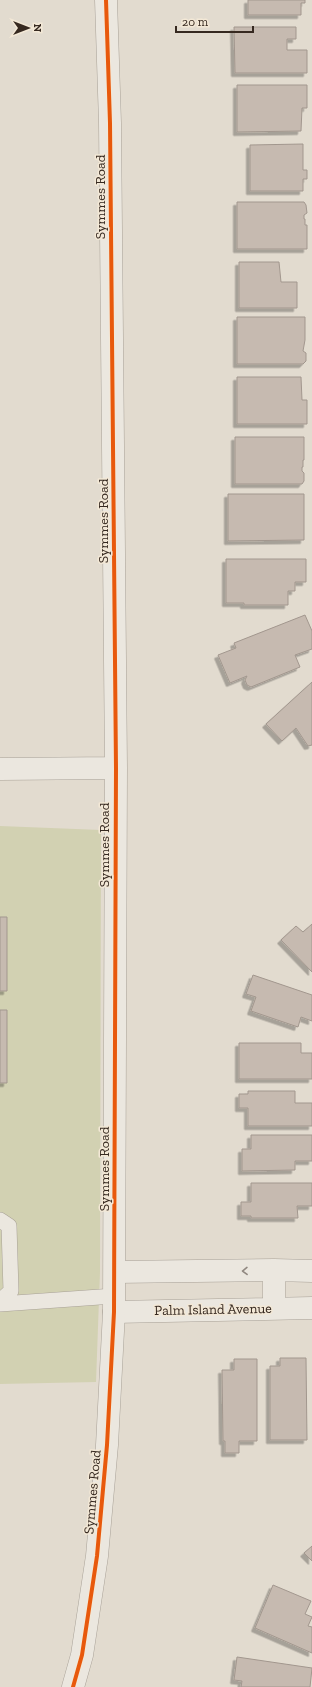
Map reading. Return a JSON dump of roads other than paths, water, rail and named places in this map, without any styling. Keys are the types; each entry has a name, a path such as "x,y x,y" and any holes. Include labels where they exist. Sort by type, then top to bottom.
{"street":[{"name":"Symmes Road","path":"73,1687 82,1655 97,1556 107,1445 115,1272 116,768 110,131 106,0"},
{"path":"0,769 116,768"},
{"path":"274,1270 274,1308"},
{"path":"115,1272 312,1271"},
{"name":"Palm Island Avenue","path":"114,1304 312,1308"}],"lane":[{"path":"0,1220 9,1226 11,1291 0,1302"},
{"path":"0,1302 114,1304"}]}
